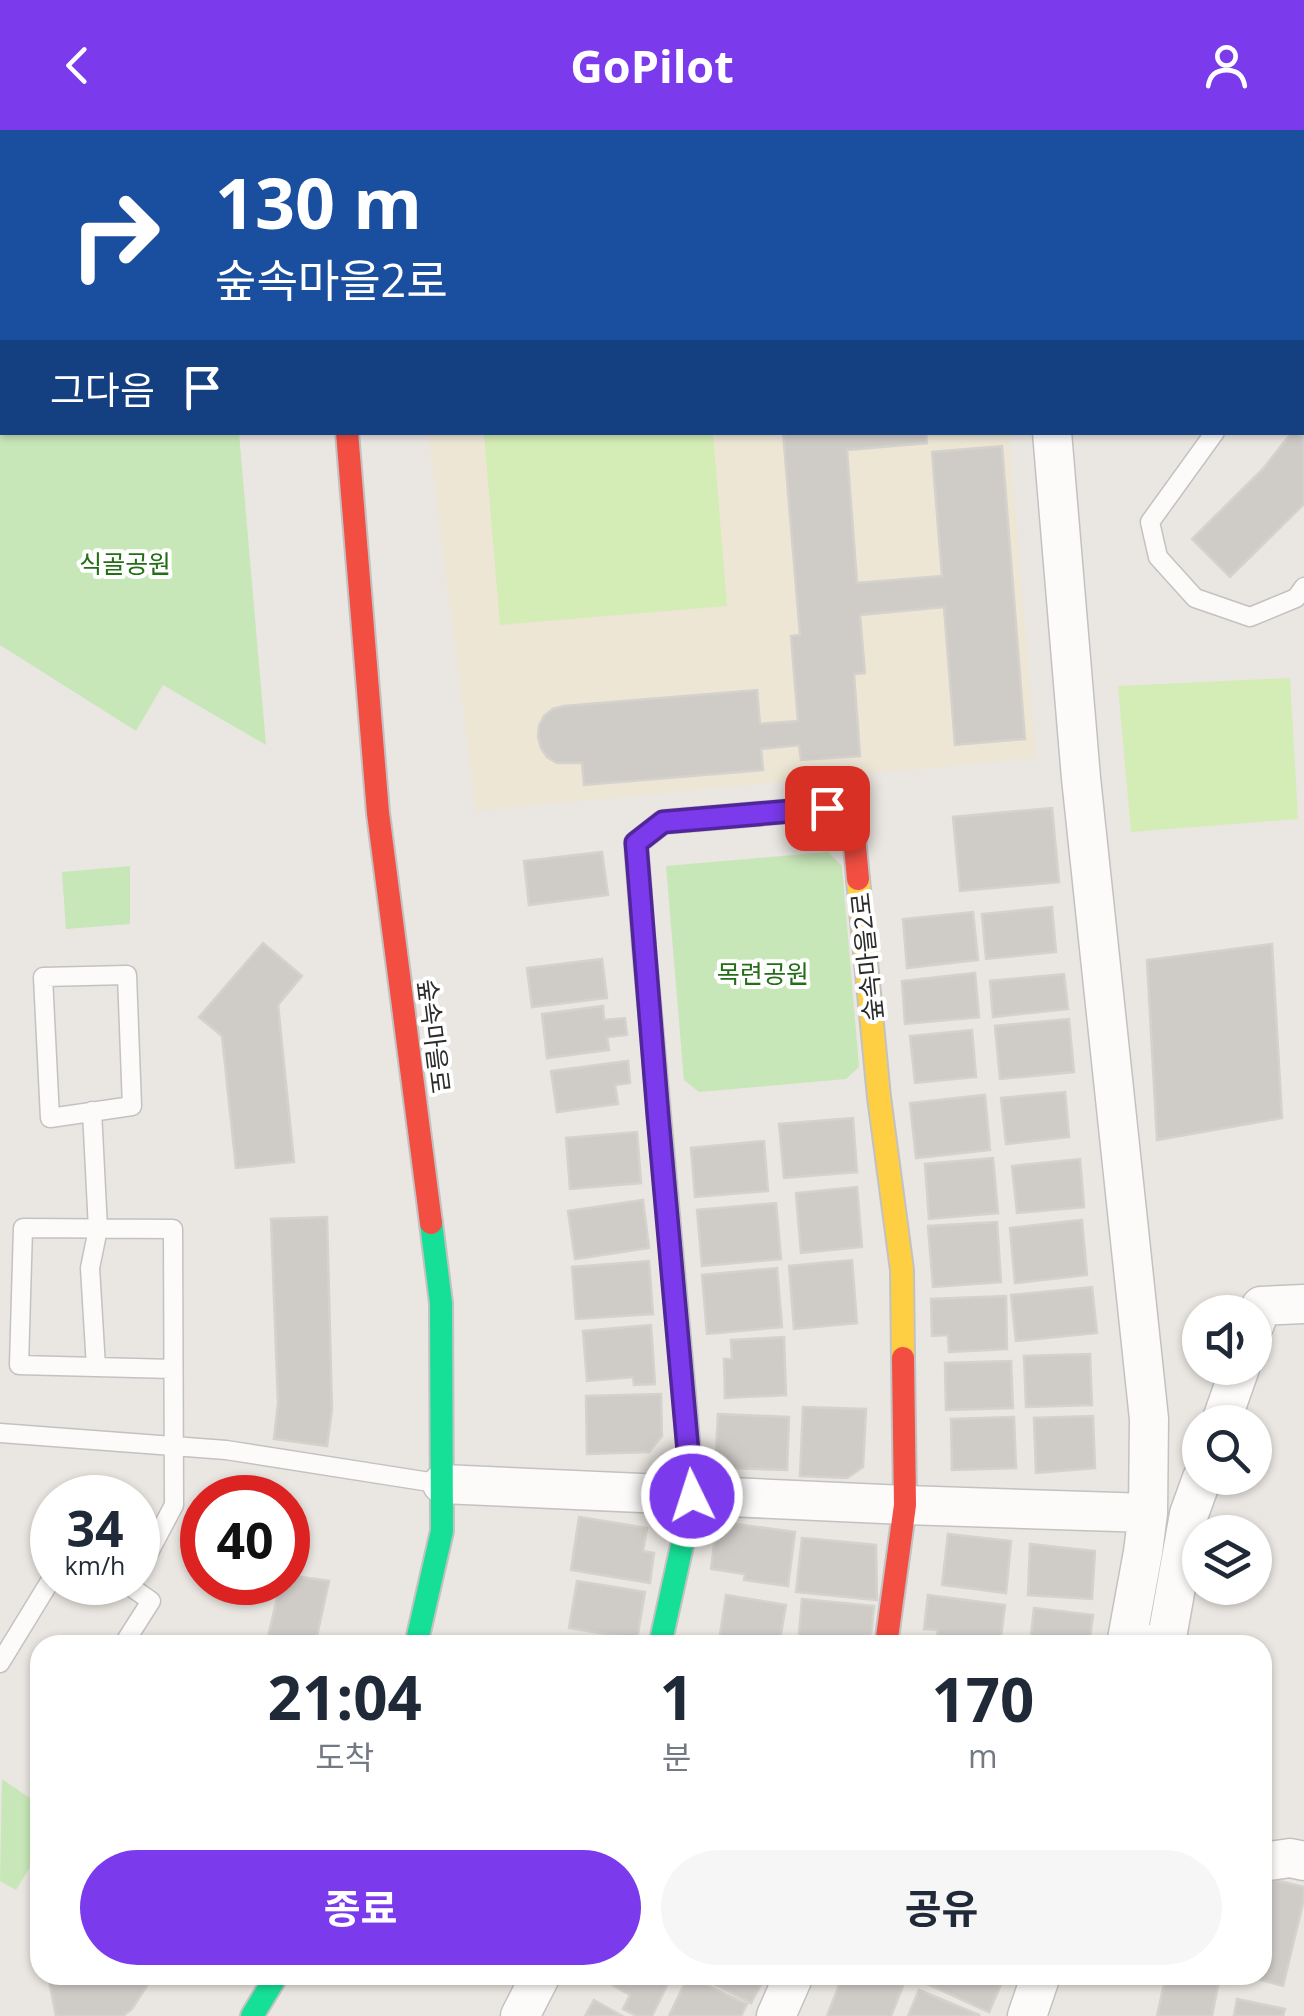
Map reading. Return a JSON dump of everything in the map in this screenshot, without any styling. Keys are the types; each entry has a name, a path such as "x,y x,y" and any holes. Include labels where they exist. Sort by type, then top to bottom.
{"street":[{"name":"숲속마을로","path":"347,435 378,813 441,1302 442,1531 418,1635"},
{"path":"1052,435 1081,778 1149,1419 1148,1513 1131,1635"},
{"name":"숲속마을2로","path":"662,1635 692,1496 636,843 663,822 827,808 853,825 879,1097 902,1270 905,1506 887,1635"},
{"path":"1272,1305 1304,1304"},
{"path":"442,1484 1148,1513"},
{"path":"1167,1635 1196,1495"},
{"path":"1272,1861 1304,1861"},
{"path":"252,2016 272,1985"},
{"path":"520,2016 537,1985"},
{"path":"776,2016 790,1985"},
{"path":"1027,2016 1038,1985"}],"lane":[{"path":"1213,435 1150,522 1158,556 1195,598 1250,617 1296,598 1304,587"},
{"path":"128,975 132,1106 92,1111 50,1118 43,976 128,975"},
{"path":"92,1111 98,1228 90,1268 96,1367"},
{"path":"160,1529 174,1504 173,1228 24,1228 19,1365 173,1369"},
{"path":"0,1432 226,1450 442,1484"},
{"path":"0,1663 35,1605"},
{"path":"130,1635 149,1605"}],"shaded area":[{"path":"428,435 1009,435 1036,758 476,811"}],"green space":[{"name":"식골공원","path":"0,435 239,435 266,745 163,685 136,731 0,645"},
{"path":"484,435 713,435 727,606 500,625"},
{"path":"1290,678 1298,819 1131,832 1118,686"},
{"name":"목련공원","path":"828,852 842,866 859,1067 846,1079 699,1092 684,1080 666,866"},
{"path":"130,866 130,924 66,929 62,872"},
{"path":"2,1779 30,1798 30,1867 16,1890 0,1881"}],"building":[{"path":"783,435 926,435 927,443 847,450 857,583 942,576 932,452 1002,446 1025,739 955,745 944,607 860,615 865,673 854,674 860,756 801,760 799,745 761,749 763,770 584,785 582,763 557,763 541,748 539,726 544,716 564,706 757,690 760,724 798,721 791,636 800,635"},
{"path":"1290,435 1304,435 1304,504 1230,577 1192,539 1263,469"},
{"path":"1052,808 1059,882 960,891 953,817"},
{"path":"602,852 608,895 529,905 524,861"},
{"path":"1052,907 1056,952 986,959 982,914"},
{"path":"973,912 978,960 907,968 903,919"},
{"path":"263,943 302,976 278,1005 294,1162 236,1168 222,1036 199,1017"},
{"path":"1272,944 1282,1118 1157,1140 1147,960"},
{"path":"602,959 607,998 532,1007 527,968"},
{"path":"975,973 979,1017 905,1024 902,981"},
{"path":"1064,974 1068,1009 993,1017 990,981"},
{"path":"603,1006 604,1020 625,1018 627,1035 607,1037 609,1050 547,1058 542,1014"},
{"path":"1069,1019 1074,1072 1000,1079 995,1026"},
{"path":"972,1030 976,1077 915,1083 910,1036"},
{"path":"628,1061 630,1083 615,1085 618,1104 557,1112 551,1071"},
{"path":"1065,1092 1069,1137 1006,1144 1001,1098"},
{"path":"985,1095 990,1150 916,1158 910,1103"},
{"path":"853,1118 857,1172 784,1178 779,1124"},
{"path":"637,1132 641,1183 570,1189 566,1138"},
{"path":"764,1141 768,1191 695,1197 691,1148"},
{"path":"993,1158 998,1213 929,1219 925,1164"},
{"path":"1080,1159 1084,1207 1017,1213 1012,1166"},
{"path":"857,1187 862,1247 801,1253 796,1193"},
{"path":"643,1200 649,1248 575,1259 568,1211"},
{"path":"776,1203 781,1259 702,1266 697,1210"},
{"path":"327,1217 332,1409 327,1446 274,1439 278,1403 271,1219"},
{"path":"1082,1220 1087,1275 1015,1283 1010,1228"},
{"path":"997,1222 1001,1282 933,1287 928,1226"},
{"path":"852,1260 857,1323 794,1329 789,1266"},
{"path":"649,1261 653,1314 576,1319 572,1267"},
{"path":"777,1268 782,1327 707,1334 702,1275"},
{"path":"1092,1287 1097,1333 1016,1341 1011,1295"},
{"path":"1006,1296 1007,1349 949,1352 948,1335 932,1336 931,1299"},
{"path":"651,1325 655,1384 634,1385 633,1377 587,1381 583,1331"},
{"path":"784,1337 786,1395 725,1398 724,1359 732,1359 731,1340"},
{"path":"1090,1354 1092,1405 1026,1407 1024,1356"},
{"path":"1011,1361 1013,1408 946,1410 945,1363"},
{"path":"661,1394 662,1436 649,1452 587,1454 586,1396"},
{"path":"803,1407 866,1409 863,1467 847,1478 800,1476"},
{"path":"718,1414 789,1417 787,1470 729,1468 716,1454"},
{"path":"1093,1416 1095,1468 1036,1473 1034,1418"},
{"path":"1014,1417 1016,1468 952,1470 951,1419"},
{"path":"579,1517 647,1528 643,1551 654,1553 650,1583 571,1570"},
{"path":"728,1523 795,1532 788,1586 744,1580 745,1574 711,1569 715,1537"},
{"path":"948,1534 1011,1541 1006,1593 942,1585"},
{"path":"802,1538 876,1545 877,1600 796,1592"},
{"path":"1030,1544 1095,1551 1092,1599 1028,1595"},
{"path":"310,1578 329,1581 317,1635 268,1635 276,1605 310,1605"},
{"path":"577,1581 645,1592 638,1635 569,1628"},
{"path":"726,1595 786,1605 781,1635 720,1635"},
{"path":"928,1595 1005,1605 1001,1635 937,1635 938,1630 924,1629"},
{"path":"802,1599 874,1606 871,1635 799,1635"},
{"path":"1034,1608 1093,1615 1090,1635 1031,1635"},
{"path":"1272,1879 1304,1887 1283,1986 1272,1983"},
{"path":"50,1985 148,1985 123,2016 56,2016"},
{"path":"612,1985 667,1985 652,2016 637,2016 623,2009 630,1995"},
{"path":"684,1985 707,1985 747,2004 741,2016 669,2016"},
{"path":"716,1985 761,1985 751,2003"},
{"path":"839,1985 903,1986 891,2016 827,2016"},
{"path":"929,1985 1001,1985 989,2012"},
{"path":"1164,1985 1218,1985 1212,2016 1157,2016"},
{"path":"919,1990 979,2015 908,2016"},
{"path":"1237,1999 1285,2009 1283,2016 1234,2016"},
{"path":"594,2000 622,2016 585,2016"}],"traffic: fast":[{"path":"644,946 693,1496 662,1635"},
{"path":"418,1635 442,1531 441,1303 431,1223"},
{"path":"252,2016 271,1985"}],"traffic: slow":[{"path":"858,879 879,1097 902,1270 903,1358"}],"traffic: jam":[{"path":"347,435 378,813 431,1223"},
{"path":"644,946 636,843 663,822 827,808 853,825 858,879"},
{"path":"887,1635 905,1505 903,1358"}],"route":[{"path":"692,1496 636,843 663,822 827,808"}]}
